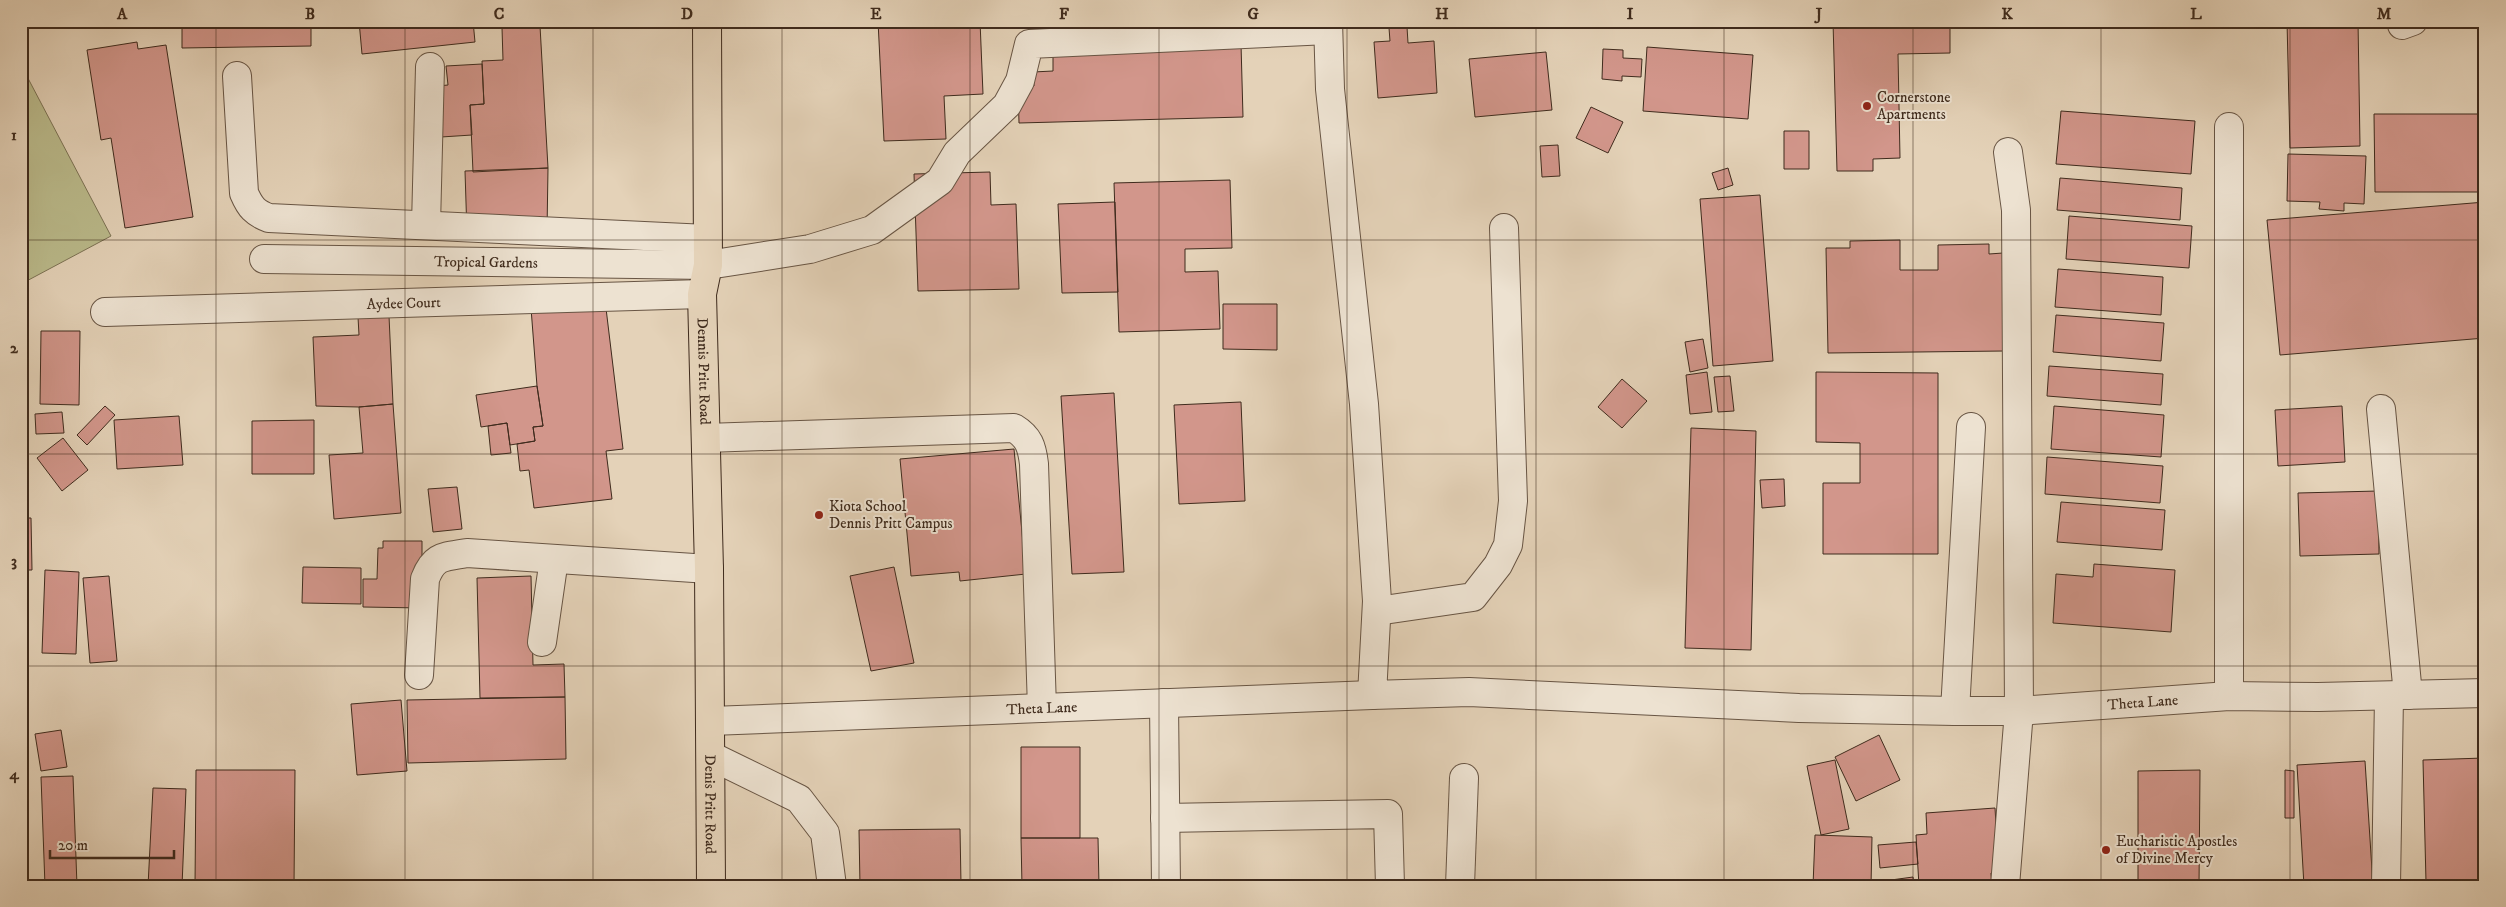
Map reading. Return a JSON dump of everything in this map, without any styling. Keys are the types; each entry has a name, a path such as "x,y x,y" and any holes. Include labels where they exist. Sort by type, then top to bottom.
{"main road":[{"name":"Dennis Pritt Road","path":"707,21 708,252 702,294 710,569 711,721"},
{"name":"Denis Pritt Road","path":"711,721 711,886"}],"street":[{"path":"237,76 244,193 255,212 269,218 426,225 708,252 810,249 872,230 940,181 957,152 1007,105 1020,81 1029,44 1328,25 1330,89 1364,404 1377,611 1372,695"},
{"path":"426,225 430,66"},
{"path":"2229,127 2229,696"},
{"path":"2005,886 2019,711 2016,210 2008,152"},
{"path":"1377,611 1473,597 1498,566 1508,546 1513,501 1504,228"},
{"name":"Tropical Gardens","path":"264,259 708,252"},
{"name":"Aydee Court","path":"106,312 702,294"},
{"path":"2381,409 2398,695 2386,886"},
{"path":"1955,712 1971,427"},
{"path":"706,438 1014,428 1024,434 1032,447 1034,464 1042,708"},
{"path":"419,675 425,579 430,564 442,557 467,553 710,569"},
{"path":"542,642 554,559"},
{"name":"Theta Lane","path":"711,721 1469,692 1799,708 1955,712 2019,711 2229,696 2485,693"},
{"path":"1164,703 1166,886"},
{"path":"711,756 799,799 825,833 832,886"},
{"path":"1460,886 1464,778"},
{"path":"1165,818 1388,814 1390,886"}],"green space":[{"path":"21,65 111,236 21,284"}],"building":[{"path":"182,21 311,21 311,46 182,48"},
{"path":"359,21 473,21 475,42 362,54"},
{"path":"878,21 980,21 983,94 944,96 946,139 884,141"},
{"name":"Cornerstone Apartments","path":"1833,21 2043,21 2043,25 1950,26 1950,53 1898,54 1900,158 1873,159 1873,171 1837,171"},
{"path":"2287,21 2358,21 2360,146 2290,148"},
{"path":"540,26 548,168 473,172 470,105 484,104 482,61 503,60 502,28"},
{"path":"1407,27 1408,43 1434,41 1437,93 1378,98 1374,42 1390,41 1389,28"},
{"path":"137,42 138,49 166,45 193,217 125,228 111,138 101,140 87,50"},
{"path":"1241,44 1243,117 1019,123 1018,86 1034,86 1033,72 1053,71 1053,54"},
{"path":"1647,47 1753,55 1748,119 1643,111"},
{"path":"1603,49 1623,50 1623,58 1642,59 1641,77 1622,76 1622,81 1602,79"},
{"path":"1546,52 1552,110 1475,117 1469,59"},
{"path":"482,64 484,104 470,105 472,135 441,137 438,86 448,85 446,66"},
{"path":"1591,107 1623,122 1608,153 1576,138"},
{"path":"2061,111 2195,121 2191,174 2056,164"},
{"path":"2374,114 2485,114 2485,192 2375,192"},
{"path":"1784,131 1809,131 1809,169 1784,169"},
{"path":"1558,145 1560,176 1542,177 1540,146"},
{"path":"2288,154 2366,156 2364,204 2344,203 2344,211 2319,209 2320,202 2287,201"},
{"path":"548,168 547,231 467,234 465,171"},
{"path":"1728,168 1733,185 1718,190 1712,173"},
{"path":"990,172 991,205 1016,204 1019,289 918,291 914,174"},
{"path":"2060,178 2182,188 2180,220 2057,210"},
{"path":"1230,180 1232,248 1185,249 1185,272 1218,271 1220,329 1119,332 1114,183"},
{"path":"1760,195 1773,361 1713,366 1700,199"},
{"path":"1115,202 1118,292 1062,293 1058,204"},
{"path":"2485,202 2485,338 2280,355 2267,220"},
{"path":"2069,216 2192,226 2189,268 2066,259"},
{"path":"1900,240 1900,270 1938,270 1938,245 1989,244 1989,254 2003,253 2004,351 1828,353 1826,248 1850,248 1850,241"},
{"path":"2058,269 2163,277 2161,315 2055,307"},
{"path":"605,300 623,449 606,451 612,499 534,508 529,470 520,471 517,444 535,441 533,427 543,426 537,386 531,308"},
{"path":"1223,304 1277,304 1277,350 1223,349"},
{"path":"2056,315 2164,323 2161,361 2053,352"},
{"path":"389,316 393,404 359,407 316,406 313,337 359,335 358,317"},
{"path":"41,331 80,331 79,405 40,404"},
{"path":"1703,339 1708,368 1690,372 1685,342"},
{"path":"2049,366 2163,374 2161,405 2047,396"},
{"path":"1707,372 1712,412 1690,414 1686,375"},
{"path":"1816,372 1938,373 1938,554 1823,554 1823,483 1860,483 1860,443 1816,442"},
{"path":"1730,376 1734,411 1718,412 1714,377"},
{"path":"1622,379 1647,401 1622,428 1598,407"},
{"path":"537,386 543,426 533,427 535,441 510,445 507,423 481,427 476,395"},
{"path":"1114,393 1124,572 1072,574 1061,396"},
{"path":"1241,402 1245,501 1179,504 1174,405"},
{"path":"393,404 401,513 334,519 329,455 363,453 359,407"},
{"path":"105,406 115,415 87,445 77,435"},
{"path":"2054,406 2164,415 2161,457 2051,449"},
{"path":"2342,406 2345,462 2278,466 2275,410"},
{"path":"62,412 64,433 36,434 35,414"},
{"path":"179,416 183,465 117,469 114,420"},
{"path":"314,420 314,474 252,474 252,421"},
{"path":"507,423 511,453 491,455 488,426"},
{"path":"1691,428 1756,431 1751,650 1685,648"},
{"path":"63,438 88,470 62,491 37,458"},
{"path":"1014,449 1026,574 960,581 959,572 911,576 900,459"},
{"path":"2047,457 2163,466 2160,503 2045,494"},
{"path":"1784,479 1785,506 1762,508 1760,480"},
{"path":"457,487 462,529 433,532 428,489"},
{"path":"2378,491 2379,554 2300,556 2298,493"},
{"path":"2061,502 2165,510 2162,550 2057,542"},
{"path":"21,518 31,518 32,570 21,570"},
{"path":"383,541 422,541 422,608 363,607 363,579 377,579 378,548 383,548"},
{"path":"2094,564 2175,570 2171,632 2053,623 2056,574 2093,577"},
{"path":"303,567 361,568 361,604 302,603"},
{"path":"894,567 914,663 871,671 850,576"},
{"path":"45,570 79,572 76,654 42,653"},
{"path":"109,576 117,661 90,663 83,578"},
{"path":"531,576 533,665 564,664 565,697 480,698 477,578"},
{"path":"565,697 566,759 408,763 407,700"},
{"path":"401,700 407,771 357,775 351,704"},
{"path":"21,712 26,713 24,749 21,749"},
{"path":"61,730 67,767 41,771 35,734"},
{"path":"1879,735 1900,780 1856,801 1835,757"},
{"path":"1021,747 1080,747 1080,838 1021,838"},
{"path":"2484,758 2485,881 2426,882 2423,760"},
{"path":"21,759 25,759 27,809 21,809"},
{"path":"1835,760 1849,829 1821,835 1807,766"},
{"path":"2365,761 2373,886 2304,886 2297,765"},
{"path":"196,770 295,770 294,886 195,886"},
{"path":"2200,770 2199,886 2138,886 2138,771"},
{"path":"2285,770 2294,771 2294,818 2285,818"},
{"path":"73,776 77,886 45,886 41,777"},
{"path":"153,788 186,789 182,886 148,886"},
{"path":"1995,808 1999,873 1991,873 1992,886 1919,886 1916,835 1927,834 1926,813"},
{"path":"960,829 961,884 860,886 859,830"},
{"path":"1815,835 1872,837 1871,886 1813,886"},
{"path":"1021,838 1098,838 1099,886 1022,886"},
{"path":"1916,842 1918,864 1880,868 1878,845"},
{"path":"1913,877 1914,886 1892,886 1891,880"}],"place":[{"name":"Cornerstone Apartments","path":"1867,106"},
{"name":"Kiota School Dennis Pritt Campus","path":"819,515"},
{"name":"Eucharistic Apostles of Divine Mercy","path":"2106,850"}]}
